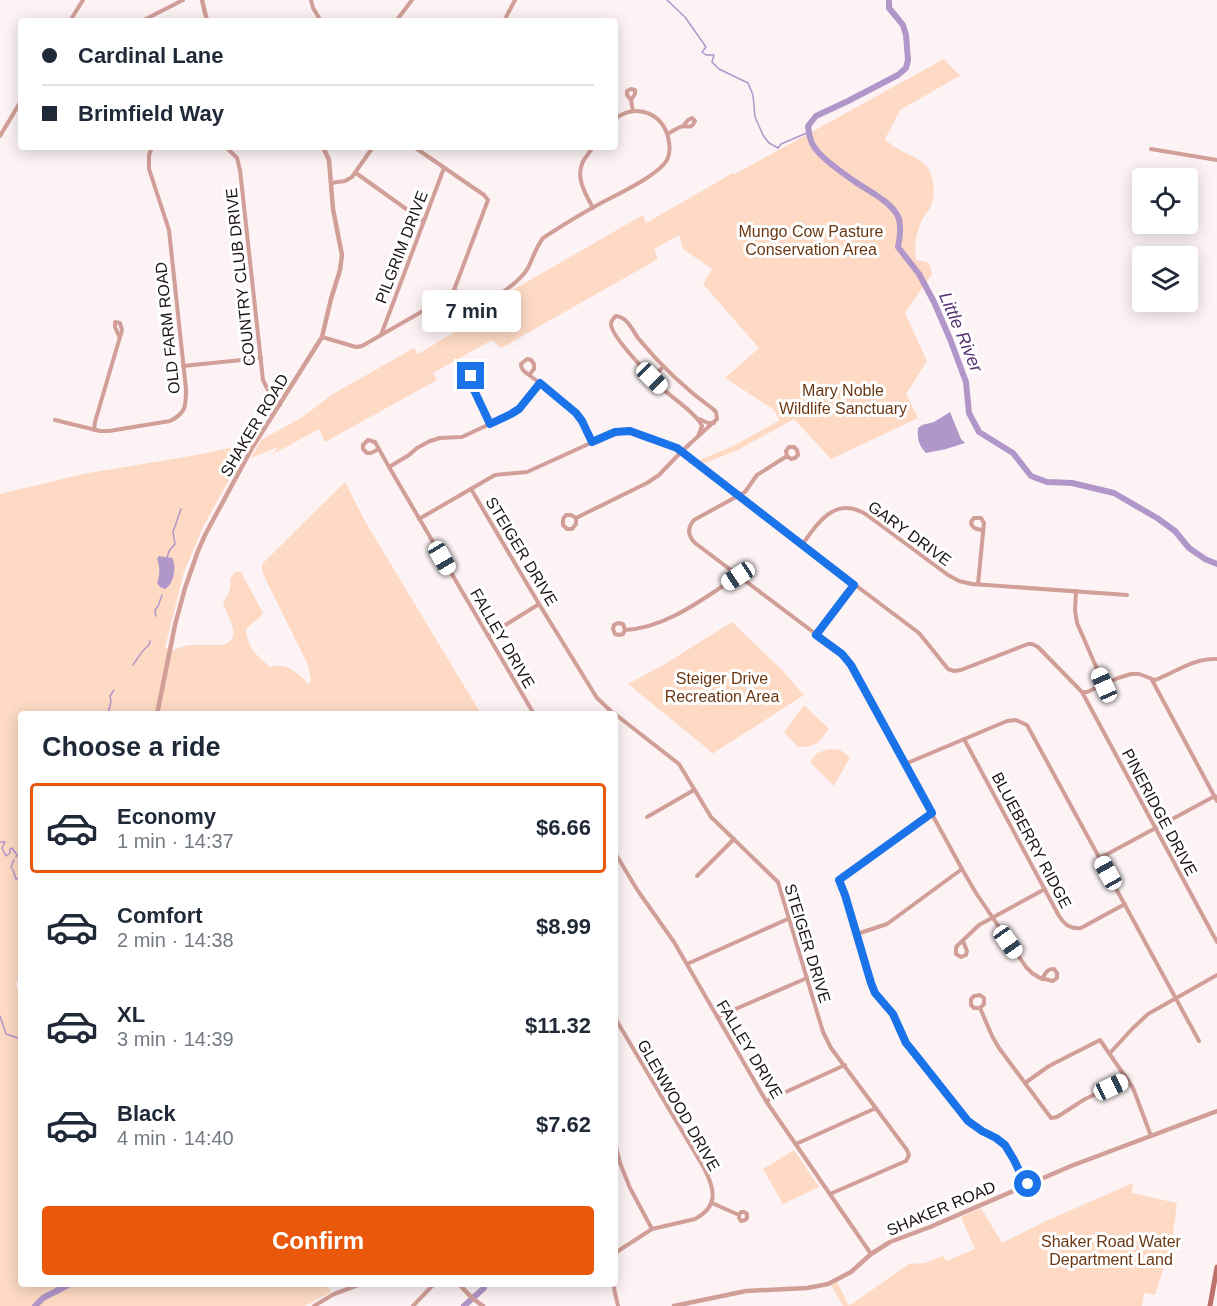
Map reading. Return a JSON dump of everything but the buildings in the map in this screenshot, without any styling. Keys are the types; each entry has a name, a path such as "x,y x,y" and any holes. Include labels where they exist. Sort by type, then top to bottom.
{"main road":[{"path":"1210,1306 1215,1289 1217,1267"}],"street":[{"path":"72,18 83,0"},
{"path":"147,18 183,0"},
{"path":"202,0 206,18"},
{"path":"311,0 319,18"},
{"path":"398,18 412,0"},
{"path":"506,18 515,0"},
{"path":"631,100 633,111"},
{"path":"0,136 18,106"},
{"path":"454,290 482,300 508,288 526,271 543,238 662,167 669,155 668,134 661,123 644,111 624,112 618,117"},
{"path":"668,134 683,126"},
{"path":"1151,149 1217,160"},
{"name":"OLD FARM ROAD","path":"55,420 94,430 109,430 170,421 183,411 186,405 169,230 149,169 151,150"},
{"name":"COUNTRY CLUB DRIVE","path":"230,150 235,154 239,163 265,385 280,405"},
{"name":"SHAKER ROAD","path":"158,711 170,645 192,564 246,459 322,337 342,262 333,209 329,160 324,150"},
{"path":"331,183 349,180 371,150"},
{"path":"322,337 359,347 442,300 454,290 488,200 418,150"},
{"path":"591,150 582,164 580,174 581,183 592,208"},
{"name":"PILGRIM DRIVE","path":"381,336 444,168"},
{"path":"356,173 423,221"},
{"path":"576,518 653,479 664,470 682,451 714,423 717,419 713,409 663,367 625,319 616,316 611,321 614,332 640,366 681,405 698,418 714,423"},
{"path":"94,430 119,336"},
{"path":"183,366 261,358"},
{"path":"652,378 663,367"},
{"path":"529,375 576,413 592,442"},
{"path":"389,467 430,441 440,438 462,438 511,414 519,409 540,383"},
{"path":"474,390 490,424"},
{"path":"698,418 702,426 698,436"},
{"path":"419,519 495,475 533,470 615,432 630,431 682,451 854,585 816,635"},
{"name":"FALLEY DRIVE","path":"378,449 532,711"},
{"path":"787,456 759,473 747,491 696,518 691,523 689,532 692,540 842,654 851,665 962,869 1026,967 1042,979"},
{"name":"STEIGER DRIVE","path":"471,489 597,698 612,711"},
{"name":"GARY DRIVE","path":"801,545 826,514 840,509 855,509 867,515 953,579 965,583 1127,595"},
{"path":"978,584 983,530"},
{"path":"625,630 651,626 669,618 738,576"},
{"name":"PINERIDGE DRIVE","path":"854,585 922,636 942,664 950,671 961,670 1023,645 1038,646 1082,692 1217,942"},
{"path":"1076,591 1076,617 1104,685"},
{"path":"488,636 539,604"},
{"path":"1152,680 1196,661 1217,659"},
{"path":"1082,692 1087,692 1126,675 1144,675 1152,680 1216,799 1100,858"},
{"name":"STEIGER DRIVE","path":"618,716 679,764 711,817 778,882 823,1032 831,1048 909,1155 906,1161 830,1194"},
{"path":"905,764 1007,721 1016,720 1027,725 1199,1041"},
{"name":"BLUEBERRY RIDGE","path":"964,739 1065,924 1073,928 1085,926 1125,904"},
{"path":"647,817 694,790"},
{"path":"932,813 839,880 875,993 893,1014 906,1043 968,1121 1005,1145 1026,1185"},
{"path":"697,876 734,839"},
{"name":"FALLEY DRIVE","path":"618,858 674,942 766,1101 871,1254"},
{"path":"857,934 887,924 962,869"},
{"path":"963,941 979,925 1045,889"},
{"path":"687,964 790,918"},
{"path":"1110,1053 1148,1014 1217,975"},
{"path":"717,1017 807,978"},
{"path":"980,1008 994,1040 1051,1118 1127,1080"},
{"name":"GLENWOOD DRIVE","path":"618,1023 707,1174 712,1186 712,1203"},
{"path":"1025,1083 1049,1066 1100,1040 1133,1088 1151,1136"},
{"path":"766,1101 845,1065"},
{"path":"796,1144 876,1108"},
{"name":"SHAKER ROAD","path":"674,1306 752,1290 822,1286 851,1272 871,1254 890,1242 921,1231 1071,1166 1217,1111"},
{"path":"618,1155 630,1188 652,1229"},
{"path":"618,1251 652,1229 695,1219 706,1212 712,1203 739,1215"},
{"path":"314,1306 334,1294 353,1287"},
{"path":"413,1306 431,1287"},
{"path":"462,1287 483,1306"},
{"path":"614,1287 618,1306"}],"green space":[{"path":"944,59 961,75 900,110 885,139 924,163 930,171 934,187 932,203 919,228 915,251 916,260 930,265 932,274 905,313 927,361 906,394 918,418 831,459 794,419 738,450 702,464 698,461 735,445 780,420 773,409 725,378 759,348 703,284 712,269 683,249 679,235 654,249 658,259 501,348 492,340 433,373 437,380 325,442 319,429 273,454 278,447 251,458 261,440 301,418 333,394 414,348 418,354 471,322 466,317 643,215 646,223 733,173 735,174"},
{"path":"249,444 203,527 184,572 165,648 173,650 188,645 223,645 229,642 233,637 233,632 223,603 230,588 230,579 235,572 241,572 263,613 246,630 251,646 270,667 287,667 301,676 309,685 311,680 308,665 266,580 262,564 345,482 366,523 479,711 18,711 18,982 15,983 18,988 18,1287 328,1287 331,1292 305,1306 0,1306 0,494 83,474"},
{"name":"Steiger Drive Recreation Area","path":"732,622 782,670 804,695 712,754 628,684"},
{"path":"804,705 829,729 816,743 798,747 784,732"},
{"path":"829,749 840,750 850,757 834,786 810,762 817,753"},
{"path":"794,1150 819,1187 783,1204 763,1169"},
{"name":"Shaker Road Water Department Land","path":"1133,1183 1132,1193 1177,1203 1172,1241 1155,1295 1144,1293 1142,1306 849,1306 909,1264 925,1263 943,1256 946,1261 975,1249 961,1217 981,1208 1002,1243"},
{"path":"837,1282 849,1306 843,1306 831,1285"}],"shaded area":[{"path":"950,412 961,439 965,443 926,453 919,442 918,428"},
{"path":"159,556 172,558 174,566 174,575 165,589 157,583"}],"waterway":[{"path":"667,0 685,17 706,47 702,52 706,55 714,55 712,62 719,69 748,83 753,95 755,117 769,143 778,148 781,144 809,132"},
{"name":"Little River","path":"889,0 889,8 903,25 906,35 908,60 906,68 898,75 816,116 808,126 809,135 813,146 833,166 880,197 896,213 900,226 898,247 919,274 934,302 966,382 969,413 979,432 1013,453 1031,476 1047,482 1072,483 1114,493 1157,518 1175,531 1189,548 1217,564"},
{"path":"167,558 175,544 173,532 181,509"},
{"path":"156,616 155,610 162,595"},
{"path":"133,665 150,641"},
{"path":"109,711 110,696 114,690"},
{"path":"0,842 5,842 2,848 6,856 12,848 16,857"},
{"path":"12,869 14,860"},
{"path":"13,870 16,879 18,878"},
{"path":"0,1016 6,1034 18,1038"},
{"path":"35,1306 43,1298 64,1287"},
{"path":"464,1306 484,1287"}],"route":[{"path":"471,376 476,377 478,381 478,387 474,390 490,424 519,409 540,383 576,413 592,442 615,432 630,431 677,448 854,585 816,635 842,654 851,665 932,813 839,880 875,993 893,1014 906,1043 968,1121 1005,1145 1026,1185 1028,1184"}],"park label":[{"name":"Mungo Cow Pasture Conservation Area","path":"811,240"},
{"name":"Mary Noble Wildlife Sanctuary","path":"843,399"}]}
